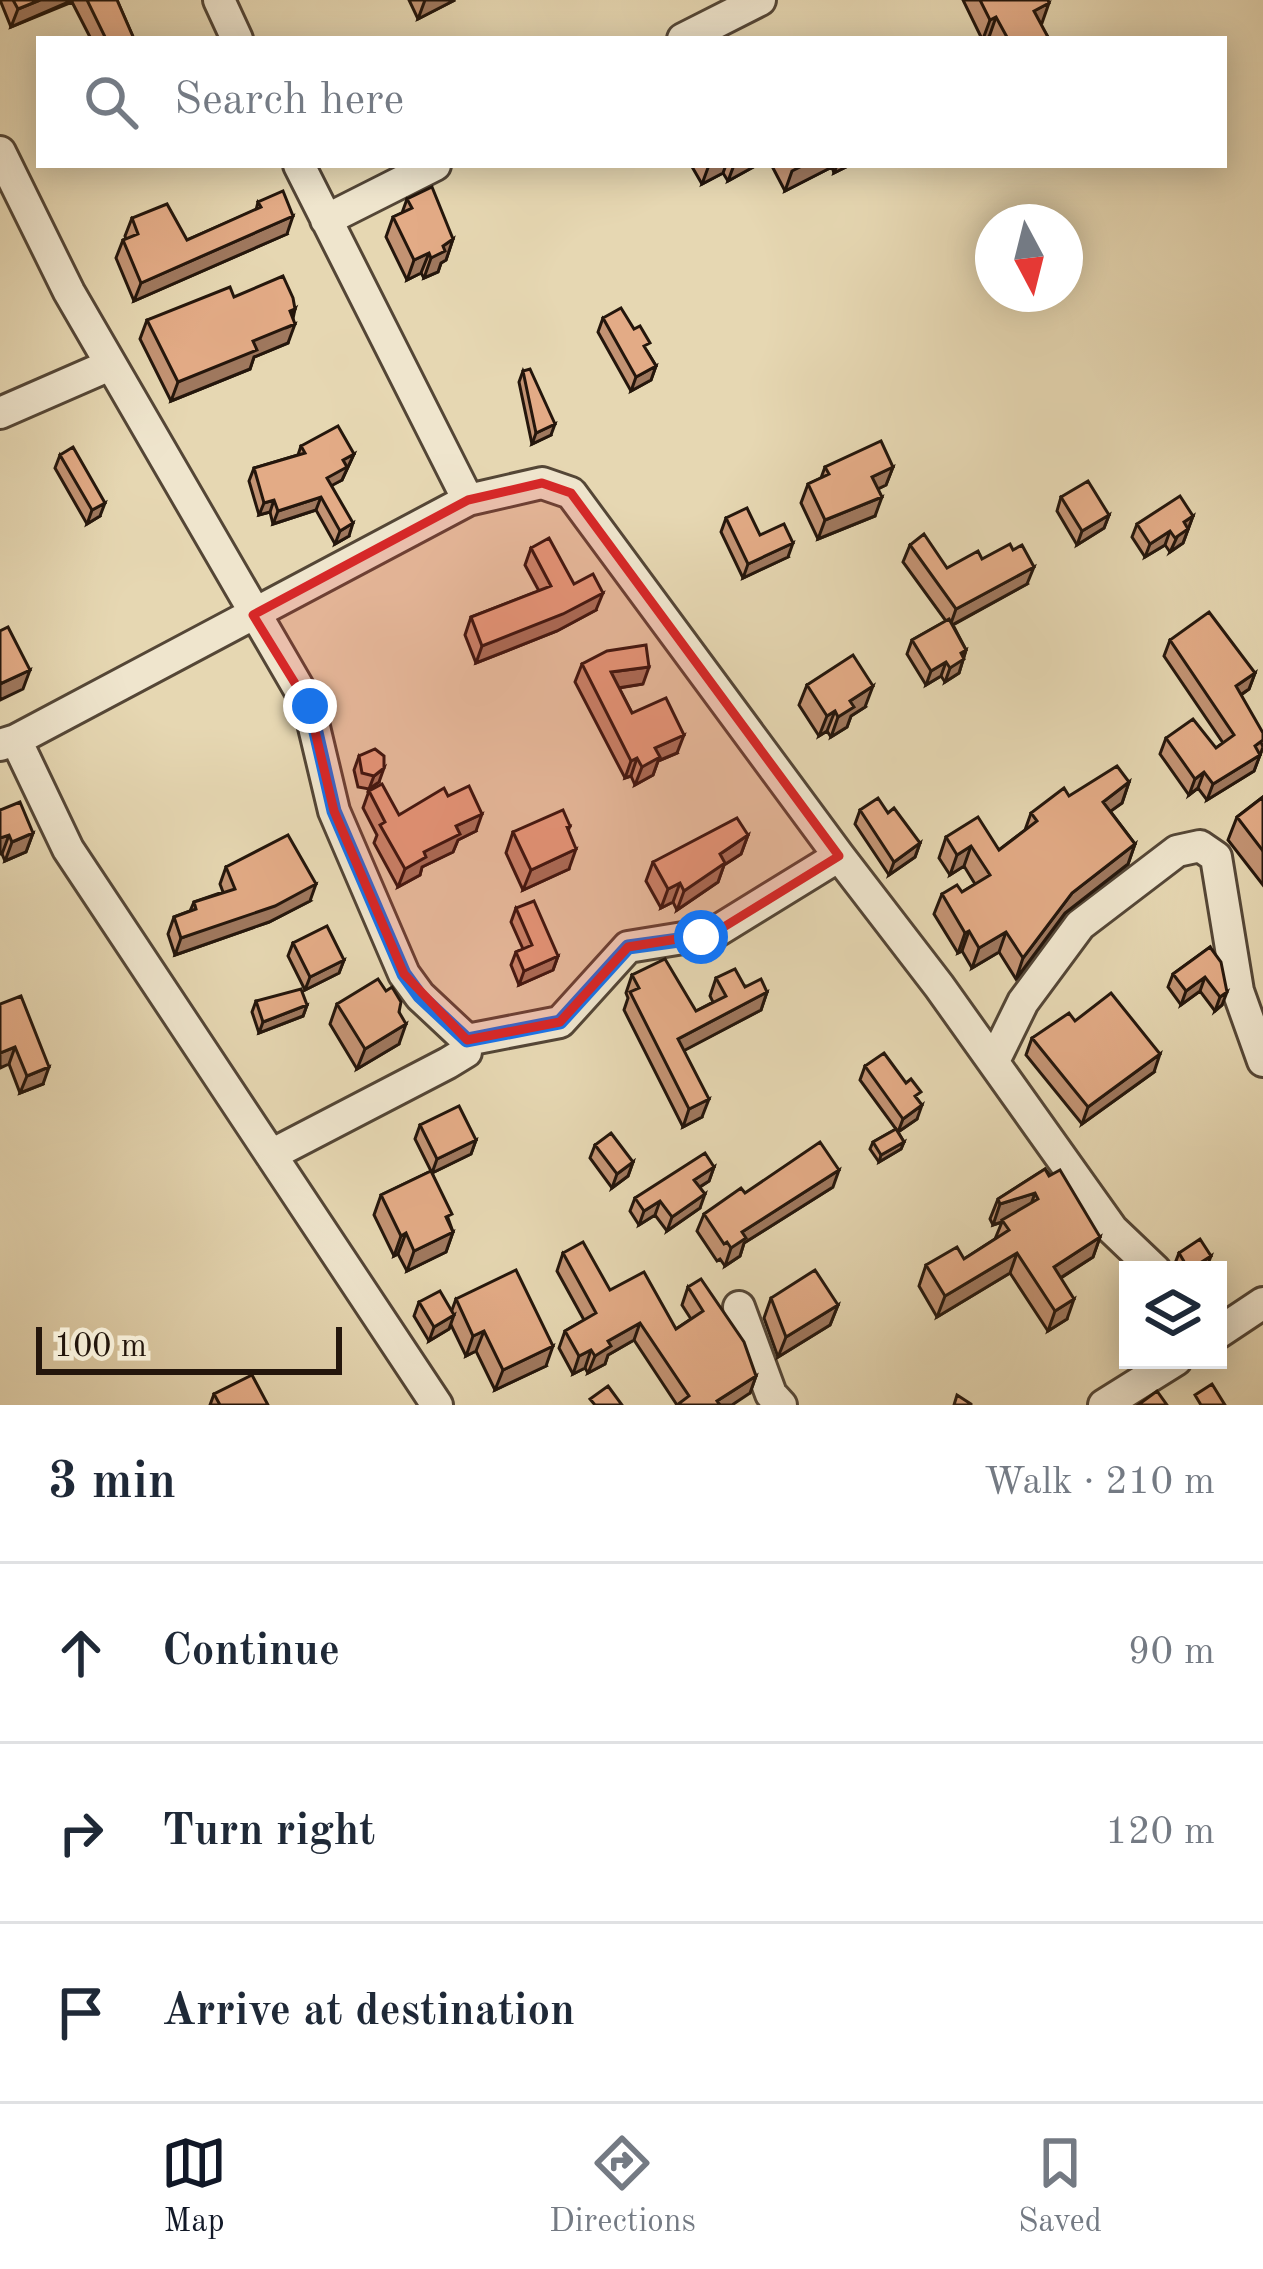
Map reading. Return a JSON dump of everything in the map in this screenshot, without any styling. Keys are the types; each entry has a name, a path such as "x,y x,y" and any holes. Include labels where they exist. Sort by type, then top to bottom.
{"street":[{"path":"219,0 236,36"},
{"path":"689,36 760,0"},
{"path":"0,152 69,292 310,706 334,811 404,974 420,996 467,1040"},
{"path":"300,168 468,500"},
{"path":"326,220 429,168"},
{"path":"0,413 110,364"},
{"path":"437,1405 68,850 8,742 468,500 542,483 571,494 994,1060 1112,1228 1146,1261"},
{"path":"994,1060 1022,1002 1080,926 1178,851 1200,846 1216,857 1238,991 1263,1061"},
{"path":"467,1040 560,1022 628,947 714,933 838,856"},
{"path":"271,1155 448,1063 466,1052 467,1040"},
{"path":"1227,1326 1263,1303"},
{"path":"739,1307 772,1394 781,1405"},
{"path":"1104,1405 1162,1369"}],"highlighted area":[{"path":"542,483 571,493 839,856 714,933 628,947 560,1022 467,1040 404,974 334,811 309,706 253,615 468,500"}],"building":[{"path":"13,0 40,0 18,9"},
{"path":"87,0 117,0 133,36 105,36"},
{"path":"980,0 1049,3 1034,11 1047,36 1006,36 996,17 990,20"},
{"path":"432,187 453,239 443,246 445,251 414,260 393,217 412,208 407,199"},
{"path":"283,191 293,216 141,283 123,240 138,234 132,218 167,204 187,240 261,207 258,202"},
{"path":"283,276 293,298 295,309 290,311 295,324 253,341 257,350 178,382 147,320 230,287 234,297"},
{"path":"621,308 634,329 640,326 650,343 644,346 656,366 636,377 603,318"},
{"path":"530,369 555,424 536,433 523,371"},
{"path":"338,426 354,454 343,460 347,467 327,478 353,523 340,531 321,497 278,511 274,500 264,503 254,468 305,453 301,446"},
{"path":"881,441 893,467 872,477 882,497 825,520 808,484 829,474 825,467"},
{"path":"73,447 105,503 92,510 60,455"},
{"path":"1088,481 1109,515 1082,531 1061,497"},
{"path":"1180,496 1193,516 1184,522 1188,529 1175,538 1170,531 1150,544 1137,524"},
{"path":"747,508 760,535 784,524 793,543 748,564 726,518"},
{"path":"924,534 947,568 978,551 982,559 1010,544 1013,550 1022,545 1034,567 956,609 910,545"},
{"path":"549,538 574,584 593,574 603,593 482,646 471,617 551,586 531,548"},
{"path":"1209,612 1255,673 1236,686 1263,733 1263,740 1255,746 1260,755 1213,784 1204,772 1195,779 1166,738 1193,719 1216,748 1234,735 1170,640"},
{"path":"949,619 966,650 961,653 964,659 950,668 946,662 931,671 912,640"},
{"path":"8,627 30,670 0,684 0,631"},
{"path":"646,645 649,667 611,672 632,713 666,698 684,735 655,748 660,757 642,767 637,758 631,761 582,664 607,651"},
{"path":"853,655 873,686 850,701 854,707 838,717 835,711 827,716 807,685"},
{"path":"375,749 384,756 384,768 374,776 362,773 359,756"},
{"path":"1117,766 1129,782 1103,802 1135,844 1072,893 1023,958 1006,932 979,948 942,894 957,885 962,892 990,875 971,846 957,855 946,837 978,817 999,850 1037,821 1031,813 1064,788 1069,796"},
{"path":"382,784 399,815 444,788 448,796 469,786 482,814 456,826 460,834 424,852 426,857 405,869 380,825 385,822 369,791"},
{"path":"1263,797 1263,851 1237,817"},
{"path":"878,798 888,813 894,808 920,843 894,862 860,810"},
{"path":"20,802 33,833 12,842 9,835 0,838 0,810"},
{"path":"563,810 576,849 531,870 513,832"},
{"path":"737,818 748,835 720,854 725,863 684,891 680,883 668,889 653,862"},
{"path":"288,835 316,884 275,906 181,938 174,917 196,909 194,902 235,889 226,867"},
{"path":"534,901 558,956 524,971 516,952 532,945 516,908"},
{"path":"327,926 344,960 310,977 293,943"},
{"path":"1210,947 1221,962 1227,992 1220,997 1205,977 1186,991 1173,974"},
{"path":"665,959 696,1011 726,996 716,978 735,969 745,987 761,979 767,992 678,1039 709,1099 689,1109 630,992 639,988 632,975"},
{"path":"378,979 386,991 392,987 406,1024 365,1049 337,1004"},
{"path":"301,989 307,1005 263,1022 256,1001"},
{"path":"1111,993 1160,1054 1088,1107 1032,1038 1069,1013 1075,1021"},
{"path":"21,996 49,1067 27,1076 15,1047 0,1053 0,1004"},
{"path":"884,1053 906,1083 911,1079 921,1092 915,1096 922,1105 903,1119 865,1066"},
{"path":"459,1106 476,1140 437,1159 420,1125"},
{"path":"896,1129 904,1142 881,1155 873,1142"},
{"path":"611,1133 633,1162 617,1174 595,1145"},
{"path":"820,1142 839,1170 742,1232 746,1238 731,1248 724,1244 704,1214 741,1188 745,1193"},
{"path":"705,1153 714,1167 694,1180 705,1194 672,1217 660,1201 644,1211 635,1198"},
{"path":"1045,1169 1049,1176 1060,1170 1100,1237 1054,1267 1074,1299 1055,1311 1017,1253 945,1296 926,1265 957,1247 964,1259 1009,1230 1002,1220 1038,1199 1035,1193 1000,1204 998,1199"},
{"path":"431,1171 452,1214 446,1217 453,1232 414,1251 381,1195"},
{"path":"1200,1239 1211,1256 1184,1261 1179,1253"},
{"path":"583,1242 610,1290 644,1272 676,1329 703,1311 688,1287 701,1279 744,1342 756,1376 717,1401 720,1405 677,1405 689,1396 640,1323 608,1341 611,1346 595,1356 591,1350 579,1356 565,1331 596,1313 563,1253"},
{"path":"516,1270 553,1346 503,1370 484,1331 473,1336 456,1299"},
{"path":"815,1270 838,1305 786,1337 771,1298"},
{"path":"440,1291 454,1315 434,1327 419,1302"},
{"path":"252,1375 268,1405 220,1405 214,1394"},
{"path":"1212,1384 1225,1405 1201,1405 1195,1395"},
{"path":"608,1386 622,1405 595,1405 590,1399"},
{"path":"1157,1391 1167,1405 1138,1405"},
{"path":"957,1395 971,1404 971,1405 954,1405"}],"route":[{"path":"310,706 334,811 384,932 420,996 467,1040 560,1022 628,947 701,937"}]}
